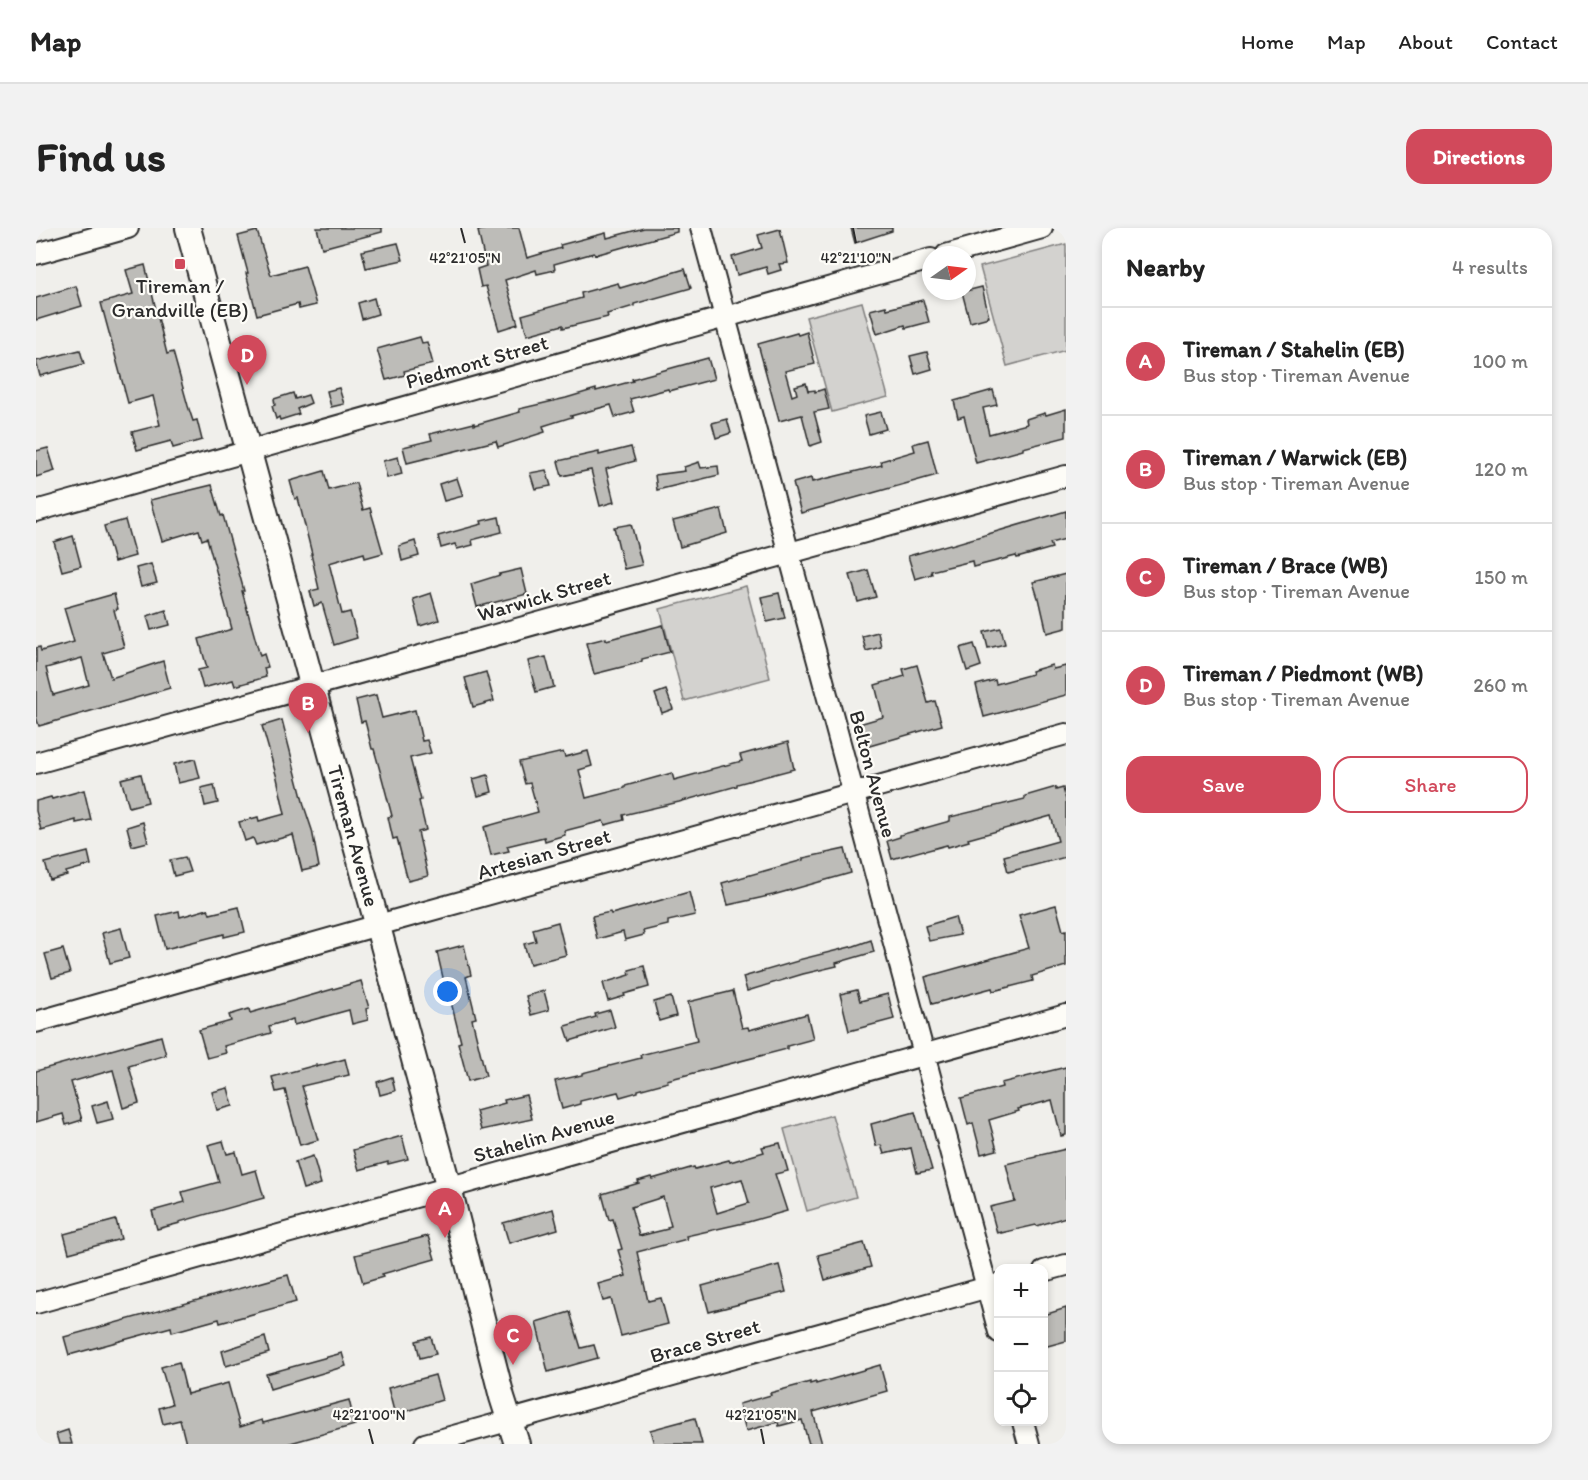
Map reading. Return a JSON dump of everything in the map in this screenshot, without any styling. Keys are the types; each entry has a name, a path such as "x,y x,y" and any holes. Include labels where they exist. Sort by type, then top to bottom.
{"street":[{"path":"36,254 128,228"},
{"name":"Tireman Avenue","path":"188,228 449,1188 502,1396 517,1444"},
{"name":"Belton Avenue","path":"701,228 923,1055 992,1286 997,1318"},
{"path":"976,247 1042,228"},
{"name":"Piedmont Street","path":"36,511 922,262"},
{"name":"Warwick Street","path":"36,763 1066,476"},
{"name":"Artesian Street","path":"36,1022 1066,734"},
{"name":"Stahelin Avenue","path":"36,1303 1066,1015"},
{"path":"1048,1270 1066,1265"},
{"name":"Brace Street","path":"425,1444 992,1286"},
{"path":"1024,1426 1029,1444"}],"shaded area":[{"path":"1066,244 1066,350 1007,366 980,267"},
{"path":"862,302 888,397 832,412 806,317"},
{"path":"746,586 770,678 684,701 660,609"},
{"path":"832,1115 856,1197 807,1211 784,1129"}],"building":[{"path":"317,228 382,228 382,232 322,248"},
{"path":"490,228 519,228 527,258 561,248 560,245 606,233 607,238 644,228 677,228 677,232 554,264 555,270 537,274 536,270 505,280 518,324 499,330 486,286 481,287 477,269 486,266 478,231"},
{"path":"851,228 892,228 892,231 855,243"},
{"path":"780,229 788,263 779,264 781,270 768,274 766,267 737,275 732,257 762,248 758,235"},
{"path":"257,231 271,275 305,266 316,305 299,309 298,304 257,315 238,236"},
{"path":"398,243 403,260 366,268 362,251"},
{"path":"145,265 167,354 173,352 188,406 193,421 197,420 202,440 173,448 171,441 137,450 132,432 160,425 153,396 128,403 101,303 133,294 126,270"},
{"path":"685,269 691,288 634,304 634,306 607,314 608,317 563,328 563,325 527,335 522,315 582,298 581,293 618,283 620,288"},
{"path":"76,286 82,306 36,320 36,298"},
{"path":"982,287 989,317 970,322 964,300 976,300 976,288"},
{"path":"374,298 378,314 362,319 358,303"},
{"path":"923,300 929,322 906,328 905,325 877,334 870,310 886,306 887,309"},
{"path":"807,332 815,364 785,371 792,396 797,394 795,386 806,383 808,391 815,390 815,392 824,389 829,409 814,412 822,442 810,446 802,415 779,421 758,344"},
{"path":"420,337 422,343 427,342 433,364 404,371 405,375 386,380 377,349"},
{"path":"80,350 84,364 40,376 36,361"},
{"path":"927,352 932,369 915,374 910,356"},
{"path":"708,358 714,379 630,399 634,412 615,417 611,405 543,426 545,432 498,447 496,441 407,463 403,447 432,440 430,434 474,423 474,425 520,412 519,409 596,389 596,391"},
{"path":"339,388 344,404 331,407 327,391"},
{"path":"993,390 997,405 983,408 989,434 1027,424 1026,419 1066,409 1066,437 976,463 964,416 958,418 954,401"},
{"path":"293,393 295,399 308,395 311,403 297,409 299,414 280,420 279,417 276,419 272,406 275,405 274,399"},
{"path":"881,412 886,429 869,434 864,416"},
{"path":"727,419 731,433 716,438 712,423"},
{"path":"928,440 937,475 801,513 793,483 811,478 812,482 882,465 881,461 915,451 913,444"},
{"path":"631,447 635,461 606,469 614,502 600,506 591,470 562,476 558,461 599,452 599,455"},
{"path":"48,448 55,471 36,477 36,451"},
{"path":"398,457 402,474 387,478 383,461"},
{"path":"699,462 701,468 718,466 719,475 657,490 655,475 685,471 684,467"},
{"path":"546,470 551,486 535,489 530,473"},
{"path":"324,471 329,490 356,483 363,510 370,508 383,553 365,558 364,553 329,563 342,614 350,612 357,638 334,645 322,603 314,606 310,591 319,589 298,498 295,499 290,481"},
{"path":"457,478 463,496 444,501 439,484"},
{"path":"212,485 221,516 223,515 260,656 264,654 268,667 264,668 266,677 235,686 233,680 203,688 198,670 207,668 199,639 232,629 207,538 202,540 199,530 162,541 150,500"},
{"path":"721,509 727,533 680,547 673,521"},
{"path":"1066,511 1066,539 1050,543 1052,548 973,567 972,561 931,571 932,574 915,579 908,556"},
{"path":"499,517 502,532 472,540 473,545 457,549 455,544 441,548 438,536"},
{"path":"125,520 135,556 114,562 104,526"},
{"path":"631,524 642,565 624,569 614,527"},
{"path":"73,536 81,566 62,571 54,542"},
{"path":"415,541 419,556 402,561 399,546"},
{"path":"151,564 157,583 141,587 136,568"},
{"path":"521,569 527,594 477,607 471,584"},
{"path":"868,570 876,597 858,602 850,575"},
{"path":"1066,574 1066,628 1047,633 1033,582"},
{"path":"431,593 439,620 420,626 413,599"},
{"path":"779,593 785,618 767,622 761,597"},
{"path":"114,594 118,609 114,610 124,647 103,653 111,678 163,661 170,688 39,726 36,717 36,648 40,647 41,651 74,642 64,608","holes":["82,658 89,685 53,695 46,668"]},
{"path":"166,610 170,625 151,630 147,616"},
{"path":"663,625 670,652 594,674 586,643"},
{"path":"1001,628 1005,644 988,648 984,632"},
{"path":"878,632 881,647 866,651 862,636"},
{"path":"974,644 981,666 967,671 960,648"},
{"path":"546,657 554,687 536,692 528,661"},
{"path":"917,665 928,703 935,701 942,725 866,747 859,724 883,717 875,685 905,676 903,669"},
{"path":"1052,665 1053,669 1066,666 1066,695 984,717 976,685 995,680 996,684 1032,674 1031,671"},
{"path":"486,672 494,701 473,707 465,678"},
{"path":"666,690 673,709 662,713 655,694"},
{"path":"376,695 382,718 415,710 422,741 427,740 431,753 410,758 426,830 418,832 428,876 408,881 397,838 393,839 388,817 392,816 374,749 372,749 365,721 361,722 356,700"},
{"path":"282,720 312,830 319,867 302,871 293,835 256,845 253,838 245,841 239,822 258,817 259,821 285,814 262,726"},
{"path":"788,742 794,769 679,802 623,815 624,820 605,825 603,821 564,831 565,835 545,841 544,837 507,846 509,851 491,855 484,827 538,812 530,783 525,784 519,762 563,752 565,757 588,751 592,766 579,770 586,798 672,773 674,780 711,770 742,761 740,755"},
{"path":"195,759 200,778 178,783 174,764"},
{"path":"141,774 148,802 129,807 121,779"},
{"path":"488,775 492,792 478,796 473,779"},
{"path":"214,785 218,803 205,806 201,788"},
{"path":"1056,787 1056,790 1063,788 1066,800 1066,857 1008,872 1004,856 1058,841 1051,816 968,839 969,841 948,847 947,845 892,859 887,841 900,837 900,835 950,821 950,817 1025,799 1025,796"},
{"path":"84,790 91,820 76,823 76,820 41,830 36,801"},
{"path":"143,822 148,842 132,846 127,827"},
{"path":"845,849 851,873 728,905 722,883 803,860 803,858"},
{"path":"88,852 91,865 66,872 67,875 50,880 45,863"},
{"path":"185,857 190,872 174,876 170,860"},
{"path":"689,892 695,915 668,921 668,925 643,931 644,935 625,940 623,932 597,939 592,916 610,912 611,914"},
{"path":"1056,905 1063,931 1066,930 1066,966 1032,976 1033,981 993,991 992,988 932,1004 925,977 1029,948 1019,915"},
{"path":"239,907 245,932 224,937 224,934 165,949 157,916 179,911 180,917 208,909 210,914"},
{"path":"955,917 960,935 929,941 925,926"},
{"path":"558,922 566,955 530,964 524,944 536,941 533,929"},
{"path":"121,928 129,958 110,963 102,933"},
{"path":"871,940 874,952 836,963 837,966 747,991 743,977"},
{"path":"464,945 471,975 466,977 476,1018 472,1019 486,1076 468,1081 458,1043 461,1042 437,952"},
{"path":"63,949 70,973 52,978 45,954"},
{"path":"644,966 649,987 608,1001 603,983 630,975 629,970"},
{"path":"361,981 369,1008 366,1009 368,1020 352,1024 349,1010 294,1025 293,1019 269,1026 271,1033 224,1046 226,1053 207,1058 199,1030 231,1021 229,1015 249,1009 250,1013"},
{"path":"857,990 860,1001 888,994 894,1019 849,1031 840,994"},
{"path":"544,991 549,1010 531,1015 526,996"},
{"path":"733,991 742,1028 748,1027 749,1030 807,1014 813,1039 787,1046 787,1049 667,1080 668,1082 638,1090 638,1092 620,1097 618,1092 580,1101 580,1104 562,1109 555,1081 641,1058 640,1055 697,1041 688,1002"},
{"path":"671,997 676,1016 659,1021 654,1002"},
{"path":"610,1010 615,1027 570,1041 565,1026 596,1017 595,1014"},
{"path":"161,1036 166,1055 129,1066 139,1103 123,1108 113,1070 71,1082 82,1120 66,1125 63,1114 36,1122 36,1071"},
{"path":"345,1059 349,1075 302,1086 318,1140 300,1145 285,1090 276,1092 272,1077"},
{"path":"1066,1067 1066,1135 1061,1136 1052,1100 989,1120 997,1150 981,1154 973,1123 968,1125 961,1098 1002,1087 1001,1083"},
{"path":"392,1077 395,1091 380,1095 377,1082"},
{"path":"228,1088 233,1106 217,1110 212,1092"},
{"path":"526,1095 532,1119 481,1130 476,1111 505,1103 504,1100"},
{"path":"108,1101 113,1119 97,1123 92,1106"},
{"path":"915,1112 932,1170 917,1173 911,1148 884,1154 881,1145 876,1146 871,1124"},
{"path":"402,1136 408,1159 359,1170 353,1150"},
{"path":"223,1141 227,1154 236,1152 242,1174 256,1170 264,1198 157,1229 152,1211 185,1202 182,1192 219,1182 208,1145"},
{"path":"780,1143 788,1171 775,1174 787,1211 686,1236 687,1239 637,1252 648,1301 661,1298 668,1324 621,1336 611,1299 603,1301 598,1284 626,1276 618,1250 622,1249 613,1219 609,1220 602,1194 651,1177 652,1179 729,1160 730,1162 764,1152 762,1147","holes":["742,1179 749,1203 717,1213 710,1188","663,1197 671,1226 667,1227 668,1229 639,1236 631,1207"]},
{"path":"1066,1149 1066,1217 1037,1226 997,1233 990,1207 1015,1201 1006,1164"},
{"path":"313,1156 321,1184 303,1189 295,1162"},
{"path":"553,1209 558,1229 509,1243 503,1223"},
{"path":"116,1220 121,1239 69,1253 64,1234"},
{"path":"428,1236 435,1259 382,1274 383,1277 363,1283 355,1255"},
{"path":"864,1243 871,1267 825,1280 818,1255"},
{"path":"779,1265 786,1292 709,1312 702,1286"},
{"path":"288,1275 296,1302 220,1323 219,1319 172,1332 171,1327 69,1355 64,1337"},
{"path":"1066,1308 1066,1341 1048,1346 1048,1314"},
{"path":"570,1312 581,1348 594,1345 598,1358 548,1372 536,1322"},
{"path":"265,1337 269,1353 226,1366 222,1351"},
{"path":"431,1337 436,1354 420,1358 416,1341"},
{"path":"342,1353 346,1366 270,1389 266,1374"},
{"path":"179,1362 187,1394 228,1383 240,1427 349,1400 355,1425 287,1444 186,1444 180,1420 163,1424 159,1408 172,1404 161,1367"},
{"path":"880,1365 887,1391 813,1412 822,1444 809,1444 802,1420 779,1426 778,1422 746,1431 739,1404 771,1395 770,1393 810,1382 810,1384 816,1382 816,1384"},
{"path":"435,1375 442,1400 395,1415 388,1388"},
{"path":"695,1418 702,1444 654,1444 650,1430"},
{"path":"68,1430 72,1444 59,1444 56,1434"}],"place":[{"name":"Tireman / Grandville (EB)","path":"180,264"},
{"name":"Tireman / Piedmont (WB)","path":"247,385"},
{"name":"Tireman / Warwick (EB)","path":"308,733"},
{"name":"Tireman / Stahelin (EB)","path":"445,1238"},
{"name":"Tireman / Brace (WB)","path":"513,1365"}]}
